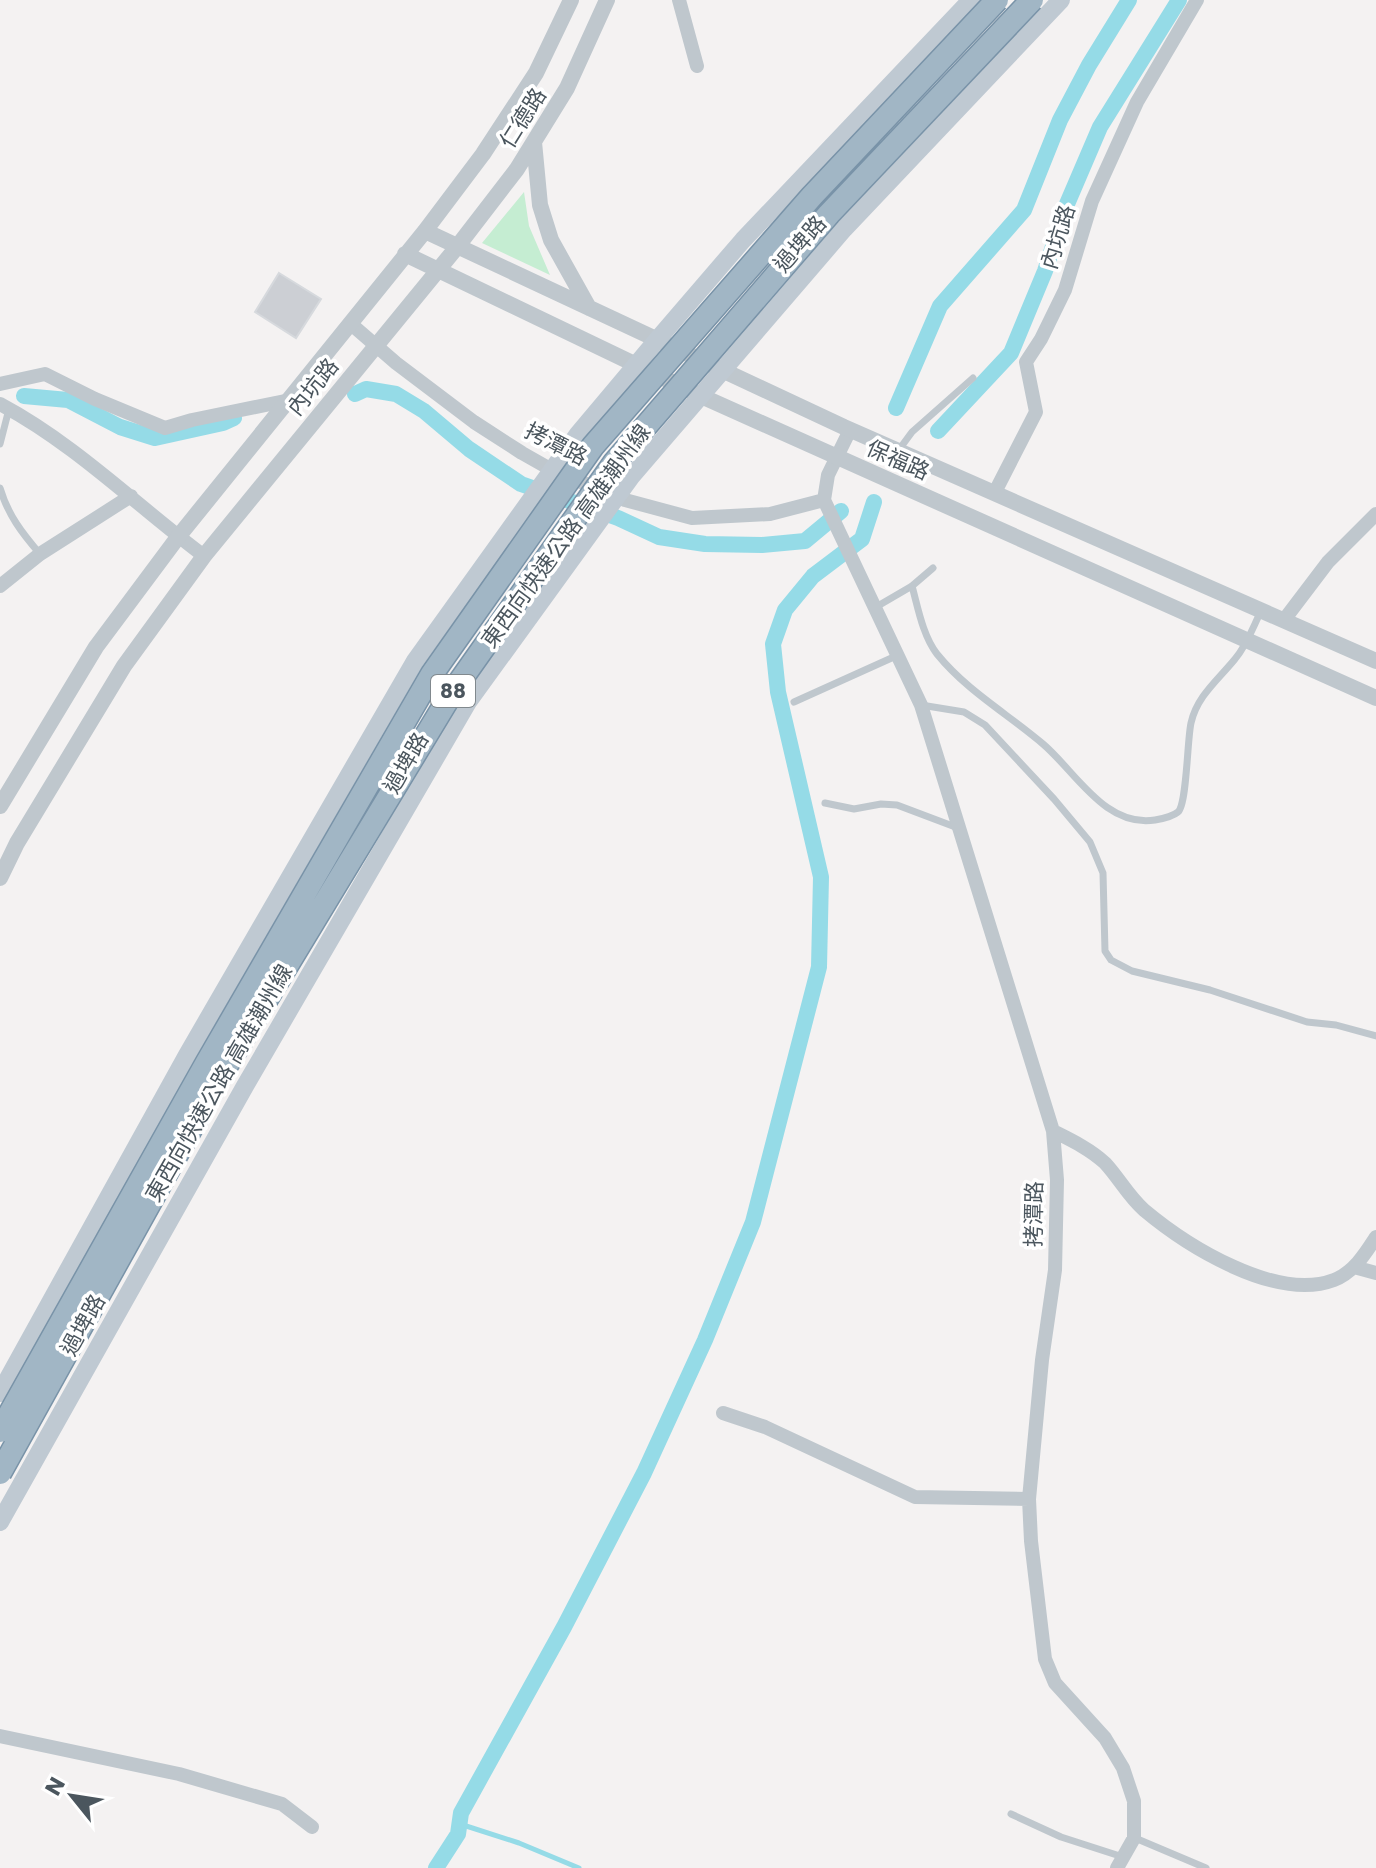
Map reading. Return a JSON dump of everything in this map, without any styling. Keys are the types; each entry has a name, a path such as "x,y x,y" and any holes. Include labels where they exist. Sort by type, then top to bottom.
{"highway":[{"name":"東西向快速公路 高雄潮州線","path":"0,1431 198,1078 432,674 593,446 812,196 997,0"},
{"name":"東西向快速公路 高雄潮州線","path":"0,1473 222,1073 462,678 614,463 829,214 1032,0"}],"main road":[{"name":"過埤路","path":"0,1393 187,1055 415,661 578,434 657,340 743,240 971,0"},
{"name":"過埤路","path":"0,1522 245,1086 468,702 615,500 701,396 844,229 1061,0"}],"street":[{"name":"仁德路","path":"425,231 483,154 536,73 571,0"},
{"name":"仁德路","path":"457,247 517,169 567,88 607,0"},
{"path":"679,0 697,66"},
{"name":"內坑路","path":"995,492 1036,412 1026,362 1065,290 1092,201 1137,102 1197,0"},
{"path":"534,141 540,205 551,240 589,308"},
{"name":"保福路","path":"425,231 850,430 1376,661"},
{"name":"內坑路","path":"0,806 96,647 178,537 425,231"},
{"name":"內坑路","path":"0,878 17,843 124,666 204,556 457,247"},
{"name":"保福路","path":"405,254 701,396 1376,698"},
{"name":"拷潭路","path":"351,324 474,422 549,475 615,500 692,518 770,514 826,504 921,705 1053,1131 1057,1180 1055,1270 1042,1360 1029,1499 1031,1541 1045,1659 1055,1683 1105,1738 1123,1768 1134,1801 1134,1838"},
{"name":"內坑路","path":"0,384 45,374 165,428 290,400"},
{"path":"4,406 38,426 204,556"},
{"path":"826,504 828,475 850,430"},
{"path":"0,586 40,554 131,496"},
{"path":"1284,620 1328,562 1376,514"},
{"path":"1053,1131 1083,1146 1106,1164 1129,1196 1167,1228 1250,1274 1290,1283 1333,1280 1354,1267 1376,1237"},
{"path":"1354,1267 1376,1273"},
{"path":"723,1413 765,1427 915,1497 1029,1499"},
{"path":"0,1736 179,1774 282,1804 312,1827"},
{"path":"1120,1863 1134,1838"}],"lane":[{"path":"898,451 912,432 973,378"},
{"path":"0,444 4,406"},
{"path":"0,488 18,529 40,554"},
{"path":"874,609 912,586 933,568"},
{"path":"912,586 927,638 968,688 1046,747 1091,795 1114,810 1137,819 1163,818 1178,812 1184,800 1186,751 1195,709 1247,640 1261,610"},
{"path":"794,702 896,656"},
{"path":"921,705 964,712 985,725 1090,842 1103,873 1105,951 1111,960 1132,971 1210,990 1307,1022 1336,1025 1376,1036"},
{"path":"825,803 854,809 881,804 897,805 959,828"},
{"path":"1011,1814 1120,1863"},
{"path":"1134,1838 1206,1868"}],"green space":[{"path":"524,192 529,226 550,275 482,243"}],"building":[{"path":"279,273 321,299 296,338 255,312"}],"waterway":[{"path":"896,408 940,306 1024,210 1060,120 1129,0"},
{"path":"938,431 1011,353 1045,271 1067,204 1100,127 1179,0"},
{"path":"355,394 366,389 396,394 424,411 469,449 521,484 618,518 659,537 705,544 762,545 805,541 841,511"},
{"path":"24,396 68,400 120,427 155,438 234,418"},
{"path":"436,1868 458,1834 461,1813 564,1627 644,1473 705,1340 753,1222 819,967 821,877 778,692 773,644 785,610 813,576 862,539 874,502"},
{"path":"460,1824 519,1843 579,1868"}]}
